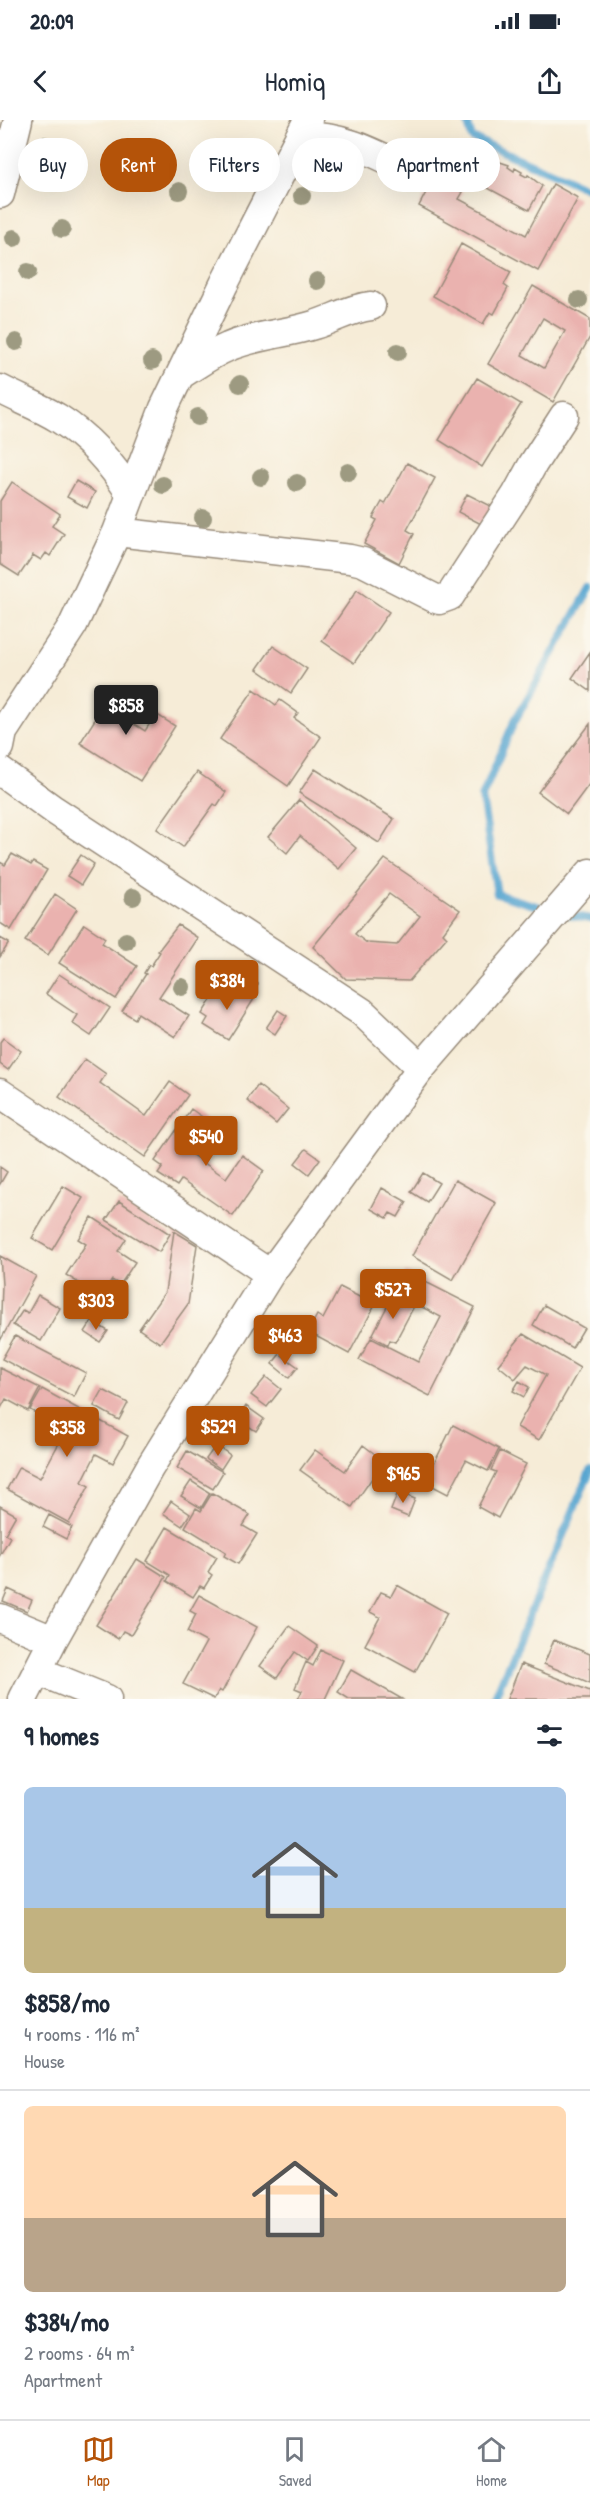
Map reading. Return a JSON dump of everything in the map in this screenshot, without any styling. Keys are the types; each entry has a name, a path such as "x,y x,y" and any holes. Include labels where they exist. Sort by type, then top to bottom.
{"street":[{"path":"0,194 18,120"},
{"path":"0,747 3,732 74,625 117,532 164,408 304,129 351,143 376,155"},
{"path":"180,375 227,347 295,331 326,322 356,307 371,306"},
{"path":"0,389 58,418 75,430 107,462 131,495"},
{"path":"117,532 350,559 363,562 434,598 446,598 450,596 516,495 564,416"},
{"path":"0,771 54,810 362,1011 421,1068"},
{"path":"23,1699 53,1640 150,1467 270,1274 421,1068 583,881"},
{"path":"0,1093 270,1274"},
{"path":"0,1618 53,1640"},
{"path":"38,1671 107,1699"}],"building":[{"path":"500,162 509,165 508,167 514,171 515,168 522,172 521,174 527,177 528,175 542,186 529,210 495,192 500,192"},
{"path":"553,184 578,198 538,271 419,206 426,192 463,192 459,199 526,235"},
{"path":"461,244 511,272 504,285 508,288 494,314 490,312 483,324 433,296"},
{"path":"533,286 590,319 590,337 553,402 488,364","holes":["543,318 565,331 544,368 522,355"]},
{"path":"477,378 521,404 482,467 439,440"},
{"path":"407,463 435,478 407,530 414,534 399,563 364,544 377,520 373,518 382,502 385,504"},
{"path":"76,481 95,492 87,508 67,497"},
{"path":"12,482 60,514 52,526 64,534 50,556 46,553 41,560 33,555 19,576 0,564 0,501"},
{"path":"467,494 493,507 483,525 458,512"},
{"path":"357,590 389,612 354,663 322,641"},
{"path":"273,646 307,669 291,693 257,669"},
{"path":"590,652 590,691 572,678"},
{"path":"115,688 137,701 126,719 145,731 156,714 175,726 140,781 80,743"},
{"path":"254,689 276,705 280,700 298,713 294,718 321,737 288,786 220,739"},
{"path":"590,724 590,783 567,814 538,792"},
{"path":"315,769 394,819 379,843 299,793"},
{"path":"197,772 226,792 217,806 214,804 183,847 157,829"},
{"path":"299,800 356,848 339,869 300,836 287,853 268,837"},
{"path":"12,854 31,865 33,862 47,870 11,930 0,923 0,862 5,865"},
{"path":"81,855 94,864 81,885 67,876"},
{"path":"385,859 460,910 443,933 447,937 409,981 346,979 313,947","holes":["389,894 420,916 397,945 367,943 355,934"]},
{"path":"55,894 77,909 48,955 25,941"},
{"path":"84,924 105,938 102,943 137,966 116,999 59,963"},
{"path":"178,925 198,938 159,997 189,1016 175,1037 138,1013 135,1019 122,1011 146,974 144,973 149,965 151,966 160,952 158,951"},
{"path":"0,938 9,943 0,957"},
{"path":"241,973 258,984 251,994 235,984"},
{"path":"59,974 110,1008 91,1036 72,1023 77,1015 46,994"},
{"path":"231,985 254,999 228,1040 204,1025 208,1018 202,1014 216,992 223,997"},
{"path":"278,1010 287,1016 275,1034 266,1028"},
{"path":"3,1038 21,1051 8,1070 0,1064 0,1042"},
{"path":"85,1059 106,1074 100,1083 146,1116 170,1082 188,1095 145,1157 59,1097"},
{"path":"258,1085 288,1109 276,1124 247,1100"},
{"path":"191,1109 212,1124 191,1154 226,1178 242,1155 264,1171 233,1216 181,1180 177,1186 158,1174 163,1167 155,1161"},
{"path":"306,1149 320,1159 309,1174 295,1163"},
{"path":"0,1167 7,1172 0,1184"},
{"path":"423,1173 439,1183 427,1202 411,1192"},
{"path":"455,1180 496,1203 453,1280 412,1256"},
{"path":"63,1186 83,1198 52,1250 32,1238"},
{"path":"382,1188 407,1202 398,1217 390,1213 387,1218 371,1209"},
{"path":"119,1201 170,1234 159,1252 106,1220"},
{"path":"92,1217 126,1239 118,1251 135,1262 120,1285 112,1280 101,1297 66,1275 86,1244 78,1239"},
{"path":"174,1231 197,1245 188,1304 160,1343 139,1329 165,1292"},
{"path":"0,1256 36,1276 0,1341 2,1285"},
{"path":"406,1272 475,1307 430,1396 359,1360 371,1338 418,1362 441,1317 395,1293"},
{"path":"340,1287 375,1305 349,1354 308,1332 317,1315 323,1319"},
{"path":"38,1295 60,1308 41,1341 13,1325 23,1310 28,1313"},
{"path":"393,1295 414,1306 395,1342 390,1340 388,1345 372,1336"},
{"path":"544,1305 584,1328 572,1348 533,1325"},
{"path":"92,1321 108,1331 100,1342 85,1332"},
{"path":"523,1334 580,1368 539,1440 517,1427 546,1375 527,1365 515,1379 498,1365"},
{"path":"15,1336 86,1373 74,1397 2,1359"},
{"path":"280,1354 298,1367 289,1378 272,1364"},
{"path":"0,1368 40,1388 28,1411 6,1399 0,1410"},
{"path":"266,1377 281,1389 267,1407 251,1395"},
{"path":"519,1381 529,1387 524,1397 513,1391"},
{"path":"42,1389 128,1436 113,1463 96,1454 82,1482 89,1486 69,1523 7,1489 19,1467 40,1478 66,1430 30,1410"},
{"path":"103,1390 128,1403 119,1420 94,1406"},
{"path":"246,1406 264,1419 256,1431 237,1419"},
{"path":"453,1425 499,1449 488,1471 466,1460 448,1494 425,1482"},
{"path":"216,1445 230,1455 221,1469 206,1459"},
{"path":"363,1445 384,1461 352,1507 300,1470 315,1450 345,1471"},
{"path":"187,1451 223,1472 213,1489 177,1468"},
{"path":"500,1451 526,1464 498,1518 478,1507 496,1472 491,1470"},
{"path":"191,1481 210,1493 201,1508 181,1496"},
{"path":"398,1492 415,1499 408,1517 391,1510"},
{"path":"212,1493 250,1515 243,1526 257,1534 238,1564 224,1556 226,1552 185,1527 196,1508 201,1511"},
{"path":"171,1501 190,1514 182,1526 163,1513"},
{"path":"0,1506 16,1515 5,1534 10,1537 0,1555"},
{"path":"49,1515 72,1527 66,1539 43,1527"},
{"path":"167,1527 217,1557 208,1572 212,1575 204,1588 200,1586 193,1597 167,1581 170,1575 147,1561"},
{"path":"137,1559 166,1577 131,1635 123,1631 118,1639 96,1625"},
{"path":"397,1585 447,1613 415,1672 365,1645 380,1617 370,1612 381,1592 391,1596"},
{"path":"8,1589 32,1600 27,1611 3,1601"},
{"path":"199,1595 257,1627 222,1692 219,1690 214,1699 183,1684 206,1642 187,1632 196,1614 190,1611"},
{"path":"289,1626 318,1646 308,1661 295,1652 277,1678 260,1666"},
{"path":"554,1640 590,1654 590,1683 544,1664"},
{"path":"321,1650 343,1660 325,1699 298,1699 302,1691 295,1688 306,1662 313,1666"},
{"path":"521,1664 590,1691 590,1699 507,1699"},
{"path":"351,1670 402,1699 349,1699 338,1692"}],"waterway":[{"path":"467,120 472,138 590,190"},
{"path":"550,910 497,894 482,797 514,722 590,588"},
{"path":"564,914 590,919"},
{"path":"494,1699 590,1471"}]}
